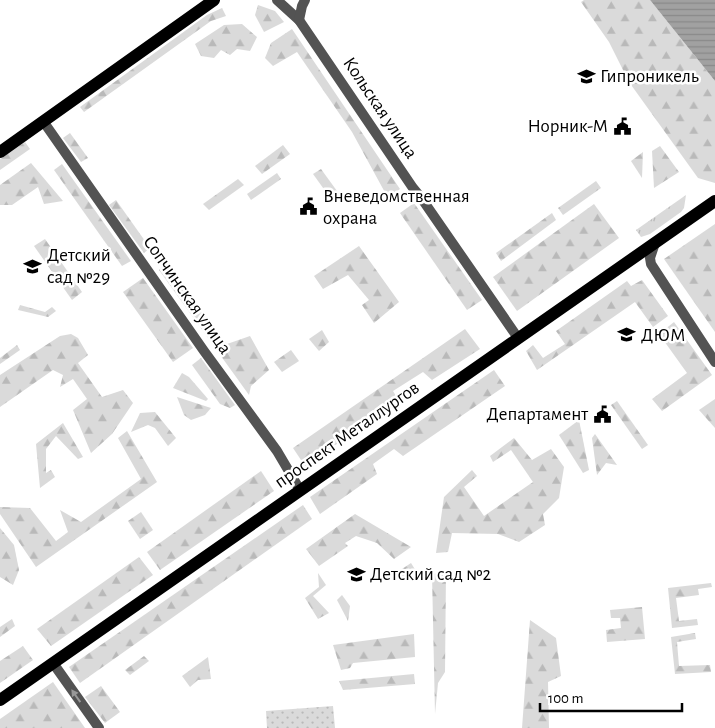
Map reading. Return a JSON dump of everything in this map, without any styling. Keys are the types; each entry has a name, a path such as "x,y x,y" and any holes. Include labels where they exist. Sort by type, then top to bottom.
{"main road":[{"path":"0,152 214,0"},
{"name":"проспект Металлургов","path":"0,700 715,201"}],"street":[{"name":"Кольская улица","path":"277,0 299,20 518,338"},
{"path":"299,20 305,0"},
{"name":"Сопчинская улица","path":"43,121 204,351 277,451 300,490"},
{"path":"656,243 650,258 651,264 715,362"},
{"path":"627,262 644,261 651,264"},
{"path":"53,663 99,728"}],"green space":[{"path":"584,0 650,0 715,81 715,183 698,178 629,82 609,42 581,2"},
{"path":"258,5 275,11 284,22 264,32 255,15"},
{"path":"222,8 226,16 211,21 84,112 80,107 207,15"},
{"path":"242,24 257,37 250,51 237,49 230,55 221,50 214,58 201,56 195,44 224,25"},
{"path":"292,29 400,189 388,198 352,132 297,52 273,66 265,58 271,43"},
{"path":"70,133 88,158 81,162 63,138"},
{"path":"25,142 30,149 0,170 0,159"},
{"path":"283,145 290,154 262,174 255,166"},
{"path":"660,146 679,172 654,188 652,151"},
{"path":"643,152 642,178 631,161"},
{"path":"31,163 63,201 44,204 38,187 12,205 0,205 0,185"},
{"path":"62,164 131,261 122,266 54,170"},
{"path":"321,169 345,202 331,199 313,174"},
{"path":"277,173 281,179 251,200 247,194"},
{"path":"238,179 244,185 209,210 203,204"},
{"path":"596,181 601,188 563,215 558,208"},
{"path":"686,195 684,208 681,212 650,234 641,237 636,230"},
{"path":"116,200 150,248 144,253 109,205"},
{"path":"414,203 482,300 467,310 400,213"},
{"path":"594,204 619,238 517,311 493,277"},
{"path":"552,213 556,220 501,261 496,253"},
{"path":"715,224 715,332 664,259"},
{"path":"45,239 82,292 72,300 34,246"},
{"path":"359,246 399,302 374,323 362,305 369,300 348,275 323,289 314,276"},
{"path":"169,262 180,276 178,280 227,344 250,336 269,370 251,386 249,395 159,270"},
{"path":"143,278 193,348 173,362 123,292"},
{"path":"642,280 668,316 653,327 635,302 537,370 526,351 533,345 543,358 565,344 556,331 627,281 631,286"},
{"path":"20,305 45,312 52,307 56,311 48,317 18,310"},
{"path":"674,322 712,375 662,411 652,399 687,373 659,334"},
{"path":"465,329 480,349 432,380 423,372 393,391 399,401 305,466 293,448"},
{"path":"322,330 329,342 319,351 309,339"},
{"path":"71,334 78,338 88,355 78,363 102,397 123,390 133,403 112,434 91,453 73,410 87,399 73,379 60,387 63,375 53,370 0,407 0,375 60,336"},
{"path":"17,345 20,350 0,364 0,358"},
{"path":"291,350 299,361 282,372 274,362"},
{"path":"201,358 235,405 230,408 220,404 192,365"},
{"path":"494,370 505,386 403,456 394,449 373,464 377,474 320,514 310,497"},
{"path":"182,373 189,377 208,399 206,401 173,388"},
{"path":"177,397 211,408 205,415 191,420 184,415"},
{"path":"715,399 715,428 699,410"},
{"path":"617,401 648,445 642,449 611,405"},
{"path":"155,412 176,438 168,446 155,428 148,425 131,432 140,413"},
{"path":"579,420 589,470 583,473 559,435"},
{"path":"63,423 83,457 78,459 56,436 46,449 46,473 51,470 55,477 40,488 36,444"},
{"path":"127,431 157,482 36,567 0,514 0,507 30,508 56,541 68,532 60,510 81,522 141,479 118,438"},
{"path":"595,434 617,465 606,463 597,475 592,438"},
{"path":"514,438 532,460 551,449 564,467 559,498 543,514 545,525 519,542 498,534 452,533 448,552 436,553 444,497 472,470 477,476 464,487 484,516 533,482 511,450 493,462 490,456"},
{"path":"261,471 274,491 160,570 147,552"},
{"path":"303,505 312,519 80,683 69,667"},
{"path":"141,512 153,530 140,539 128,521"},
{"path":"355,514 411,547 394,559 377,543 356,536 345,543 348,546 319,566 306,549"},
{"path":"0,528 14,545 19,570 13,585 0,577"},
{"path":"139,557 153,575 51,646 37,629"},
{"path":"411,563 416,571 404,578 399,571"},
{"path":"446,572 445,672 438,683 435,714 432,574"},
{"path":"318,573 326,585 313,596 329,613 318,619 305,598 319,587"},
{"path":"711,583 712,587 698,589 699,595 676,598 679,621 697,619 698,625 672,628 668,588"},
{"path":"342,595 350,606 348,621 337,600"},
{"path":"642,607 645,639 607,642 606,630 621,628 620,618 611,618 610,610"},
{"path":"12,619 15,626 0,637 0,627"},
{"path":"530,620 556,638 561,676 548,682 549,728 522,728"},
{"path":"695,633 696,639 677,642 679,666 710,665 711,672 675,674 671,637"},
{"path":"414,634 415,657 353,663 350,668 341,670 333,645"},
{"path":"23,646 33,660 0,683 0,661"},
{"path":"144,656 149,661 130,675 125,670"},
{"path":"208,657 211,679 198,680 190,687 182,676"},
{"path":"414,674 415,684 343,690 339,681"},
{"path":"53,682 85,728 0,728 0,719"},
{"path":"101,686 120,712 105,723 85,697"},
{"path":"333,706 335,728 267,728 266,711"}],"shaded area":[{"path":"650,0 715,0 715,81"}],"place":[{"name":"Гипроникель","path":"586,76"},
{"name":"Норник-М","path":"622,126"},
{"name":"Вневедомственная охрана","path":"309,207"},
{"name":"Детский сад №29","path":"33,266"},
{"name":"ДЮМ","path":"627,335"},
{"name":"Департамент","path":"602,414"},
{"name":"Детский сад №2","path":"356,574"}]}
